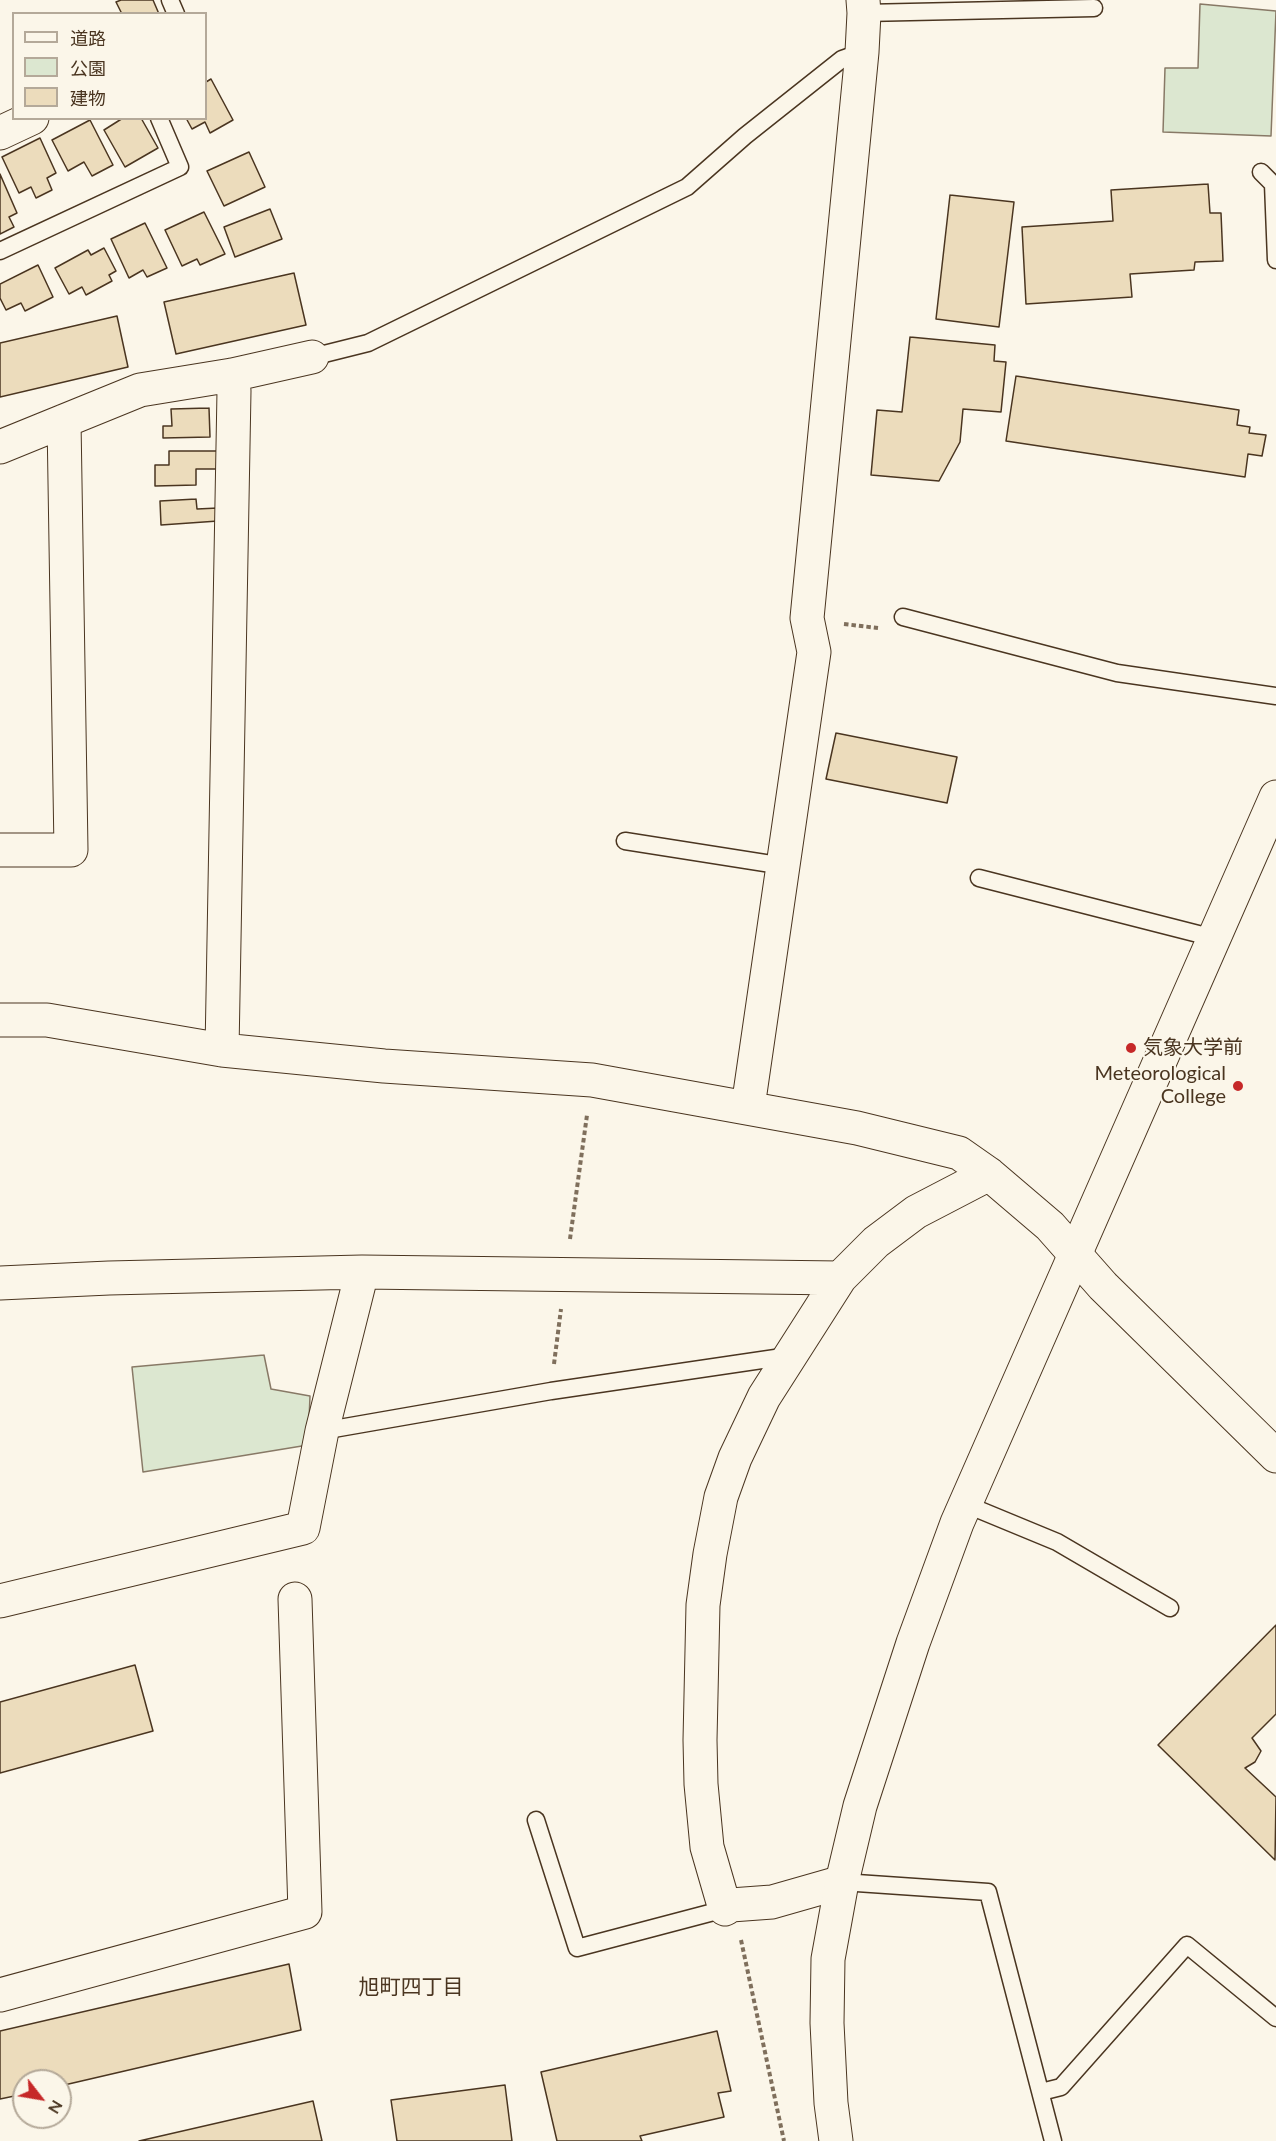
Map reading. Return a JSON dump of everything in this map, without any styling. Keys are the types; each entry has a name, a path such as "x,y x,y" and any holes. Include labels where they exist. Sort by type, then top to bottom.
{"street":[{"path":"748,1107 814,652 807,618 862,52 864,7"},
{"path":"0,133 28,120"},
{"path":"0,447 140,390 232,375 312,357"},
{"path":"222,1050 234,391 232,375"},
{"path":"0,850 71,850 64,421"},
{"path":"836,2141 831,2103 827,2023 828,1959 842,1882 860,1806 898,1686 965,1504 1276,797"},
{"path":"0,1020 47,1020 222,1050 384,1066 592,1080 857,1128 959,1153 989,1174 1050,1226 1103,1286 1276,1456"},
{"path":"842,1882 772,1902 728,1907 707,1847 701,1784 703,1605 721,1497 735,1458 764,1397 840,1278 876,1242 916,1212 989,1174"},
{"path":"0,1283 362,1272 840,1278"},
{"path":"0,1600 303,1528 322,1431 362,1272"},
{"path":"0,1995 305,1912 295,1599"}],"lane":[{"path":"864,7 1094,8"},
{"path":"312,357 368,343 687,187 842,59 862,52"},
{"path":"0,251 180,167 160,120"},
{"path":"1261,172 1273,184 1276,260"},
{"path":"903,617 1117,673 1276,696"},
{"path":"625,841 784,866"},
{"path":"979,878 1214,938"},
{"path":"322,1431 551,1391 790,1356"},
{"path":"965,1504 1057,1542 1170,1608"},
{"path":"536,1820 577,1948 728,1907"},
{"path":"842,1882 988,1892 1053,2141"},
{"path":"1041,2092 1061,2087 1187,1945 1276,2018"}],"path":[{"path":"807,618 878,628 903,617"},
{"path":"728,1907 737,1922 784,2141"}],"green space":[{"path":"1200,4 1276,11 1271,136 1163,132 1165,68 1198,68"},
{"path":"264,1355 271,1389 310,1396 308,1445 143,1472 132,1367"}],"building":[{"path":"153,0 158,12 121,12 116,2"},
{"path":"211,79 233,120 210,133 205,122 192,129 187,120 207,120 207,81"},
{"path":"90,120 113,165 92,176 84,162 68,171 52,140"},
{"path":"120,120 142,120 158,148 125,167 104,130"},
{"path":"40,138 56,173 47,178 52,190 36,198 31,187 19,193 2,157"},
{"path":"249,152 265,187 224,206 207,171"},
{"path":"0,174 17,213 9,217 14,227 0,234"},
{"path":"1208,184 1210,213 1221,213 1223,261 1195,262 1194,270 1130,274 1132,297 1026,304 1022,227 1113,221 1111,190"},
{"path":"950,195 1014,202 999,327 936,319"},
{"path":"270,209 282,239 235,257 224,227"},
{"path":"204,212 225,254 200,265 197,259 182,266 165,230"},
{"path":"145,223 167,268 147,277 143,270 129,278 111,239"},
{"path":"104,248 116,271 109,275 112,281 86,295 82,287 69,294 55,268 88,250 91,255"},
{"path":"38,265 53,297 25,311 21,303 6,310 0,298 0,284"},
{"path":"294,273 306,325 176,354 164,302"},
{"path":"117,316 128,367 0,397 0,343"},
{"path":"910,337 995,345 994,361 1006,362 1001,412 963,409 960,442 939,481 871,475 877,410 902,412"},
{"path":"1016,376 1239,410 1237,425 1250,427 1249,433 1266,435 1262,456 1248,454 1245,477 1006,441"},
{"path":"209,408 210,437 163,438 163,426 172,426 171,409"},
{"path":"169,451 218,451 219,469 196,469 196,485 155,486 155,465 169,465"},
{"path":"196,499 197,509 218,508 218,521 161,525 160,501"},
{"path":"836,733 957,757 947,803 826,779"},
{"path":"1276,1625 1276,1714 1252,1738 1261,1751 1255,1762 1245,1768 1276,1797 1275,1860 1158,1745"},
{"path":"135,1665 153,1731 0,1773 0,1702"},
{"path":"289,1964 301,2030 72,2083 72,2069 12,2069 12,2096 0,2099 0,2031"},
{"path":"717,2031 731,2091 718,2093 724,2117 640,2136 642,2141 557,2141 541,2072"},
{"path":"505,2085 512,2141 397,2141 391,2100"},
{"path":"313,2101 322,2141 139,2141"}],"place":[{"name":"気象大学前","path":"1131,1048"},
{"name":"Meteorological College","path":"1238,1086"}],"district":[{"name":"旭町四丁目","path":"411,1987"}]}
